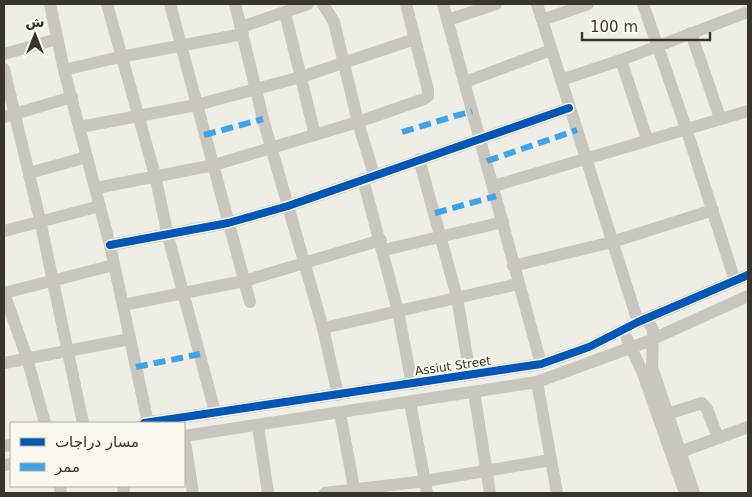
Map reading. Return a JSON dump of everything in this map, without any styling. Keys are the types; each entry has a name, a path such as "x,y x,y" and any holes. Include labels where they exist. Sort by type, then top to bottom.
{"street":[{"path":"52,4 64,70 110,245 146,422"},
{"path":"107,4 120,57 155,175 168,236 215,412"},
{"path":"170,4 250,302"},
{"path":"235,4 255,89 323,328 338,395"},
{"path":"64,70 120,57 180,47 242,30 308,4"},
{"path":"323,4 332,16 358,122 412,384"},
{"path":"96,188 214,165 358,122 424,99 428,96 406,4"},
{"path":"443,4 541,364"},
{"path":"448,20 496,4"},
{"path":"537,4 637,324"},
{"path":"542,20 588,4"},
{"path":"644,4 735,281"},
{"path":"560,80 690,34 748,10 747,4"},
{"path":"285,13 315,135"},
{"path":"690,34 720,118"},
{"path":"4,54 57,39"},
{"path":"80,127 196,105 301,77 415,39"},
{"path":"465,82 551,50"},
{"path":"621,60 647,139"},
{"path":"4,69 9,116 29,173 83,422"},
{"path":"9,116 72,97"},
{"path":"110,245 168,236 228,223 288,206 569,108"},
{"path":"494,186 647,139 748,111"},
{"path":"29,173 87,157"},
{"path":"419,159 458,296 470,376"},
{"path":"4,232 40,220 100,206"},
{"path":"513,266 612,242 713,210"},
{"path":"123,305 244,281 305,263 383,245 442,237 502,222"},
{"path":"45,422 27,358 4,293 114,265"},
{"name":"Assiut Street","path":"152,422 541,364 589,347 748,276"},
{"path":"323,328 458,296 518,284"},
{"path":"185,436 537,382 630,347 748,296"},
{"path":"637,324 652,324 654,337 647,369 685,493"},
{"path":"637,324 626,338 630,347 647,369 667,414 694,493"},
{"path":"4,363 130,339"},
{"path":"537,382 557,493"},
{"path":"474,392 490,493"},
{"path":"290,402 295,420"},
{"path":"410,402 426,487"},
{"path":"667,414 702,403 707,409 718,438"},
{"path":"340,413 355,491"},
{"path":"258,426 268,493"},
{"path":"680,452 718,438 747,431"},
{"path":"185,442 193,493"},
{"path":"325,493 426,487 486,472 550,460"}],"marked path":[{"path":"402,132 472,111"},
{"path":"204,135 263,119"},
{"path":"487,161 577,130"},
{"path":"435,213 496,196"},
{"path":"136,367 200,354"}],"cycle path":[{"path":"110,245 228,223 288,206 569,108"},
{"path":"151,422 541,364 589,347 638,322 748,275"}]}
